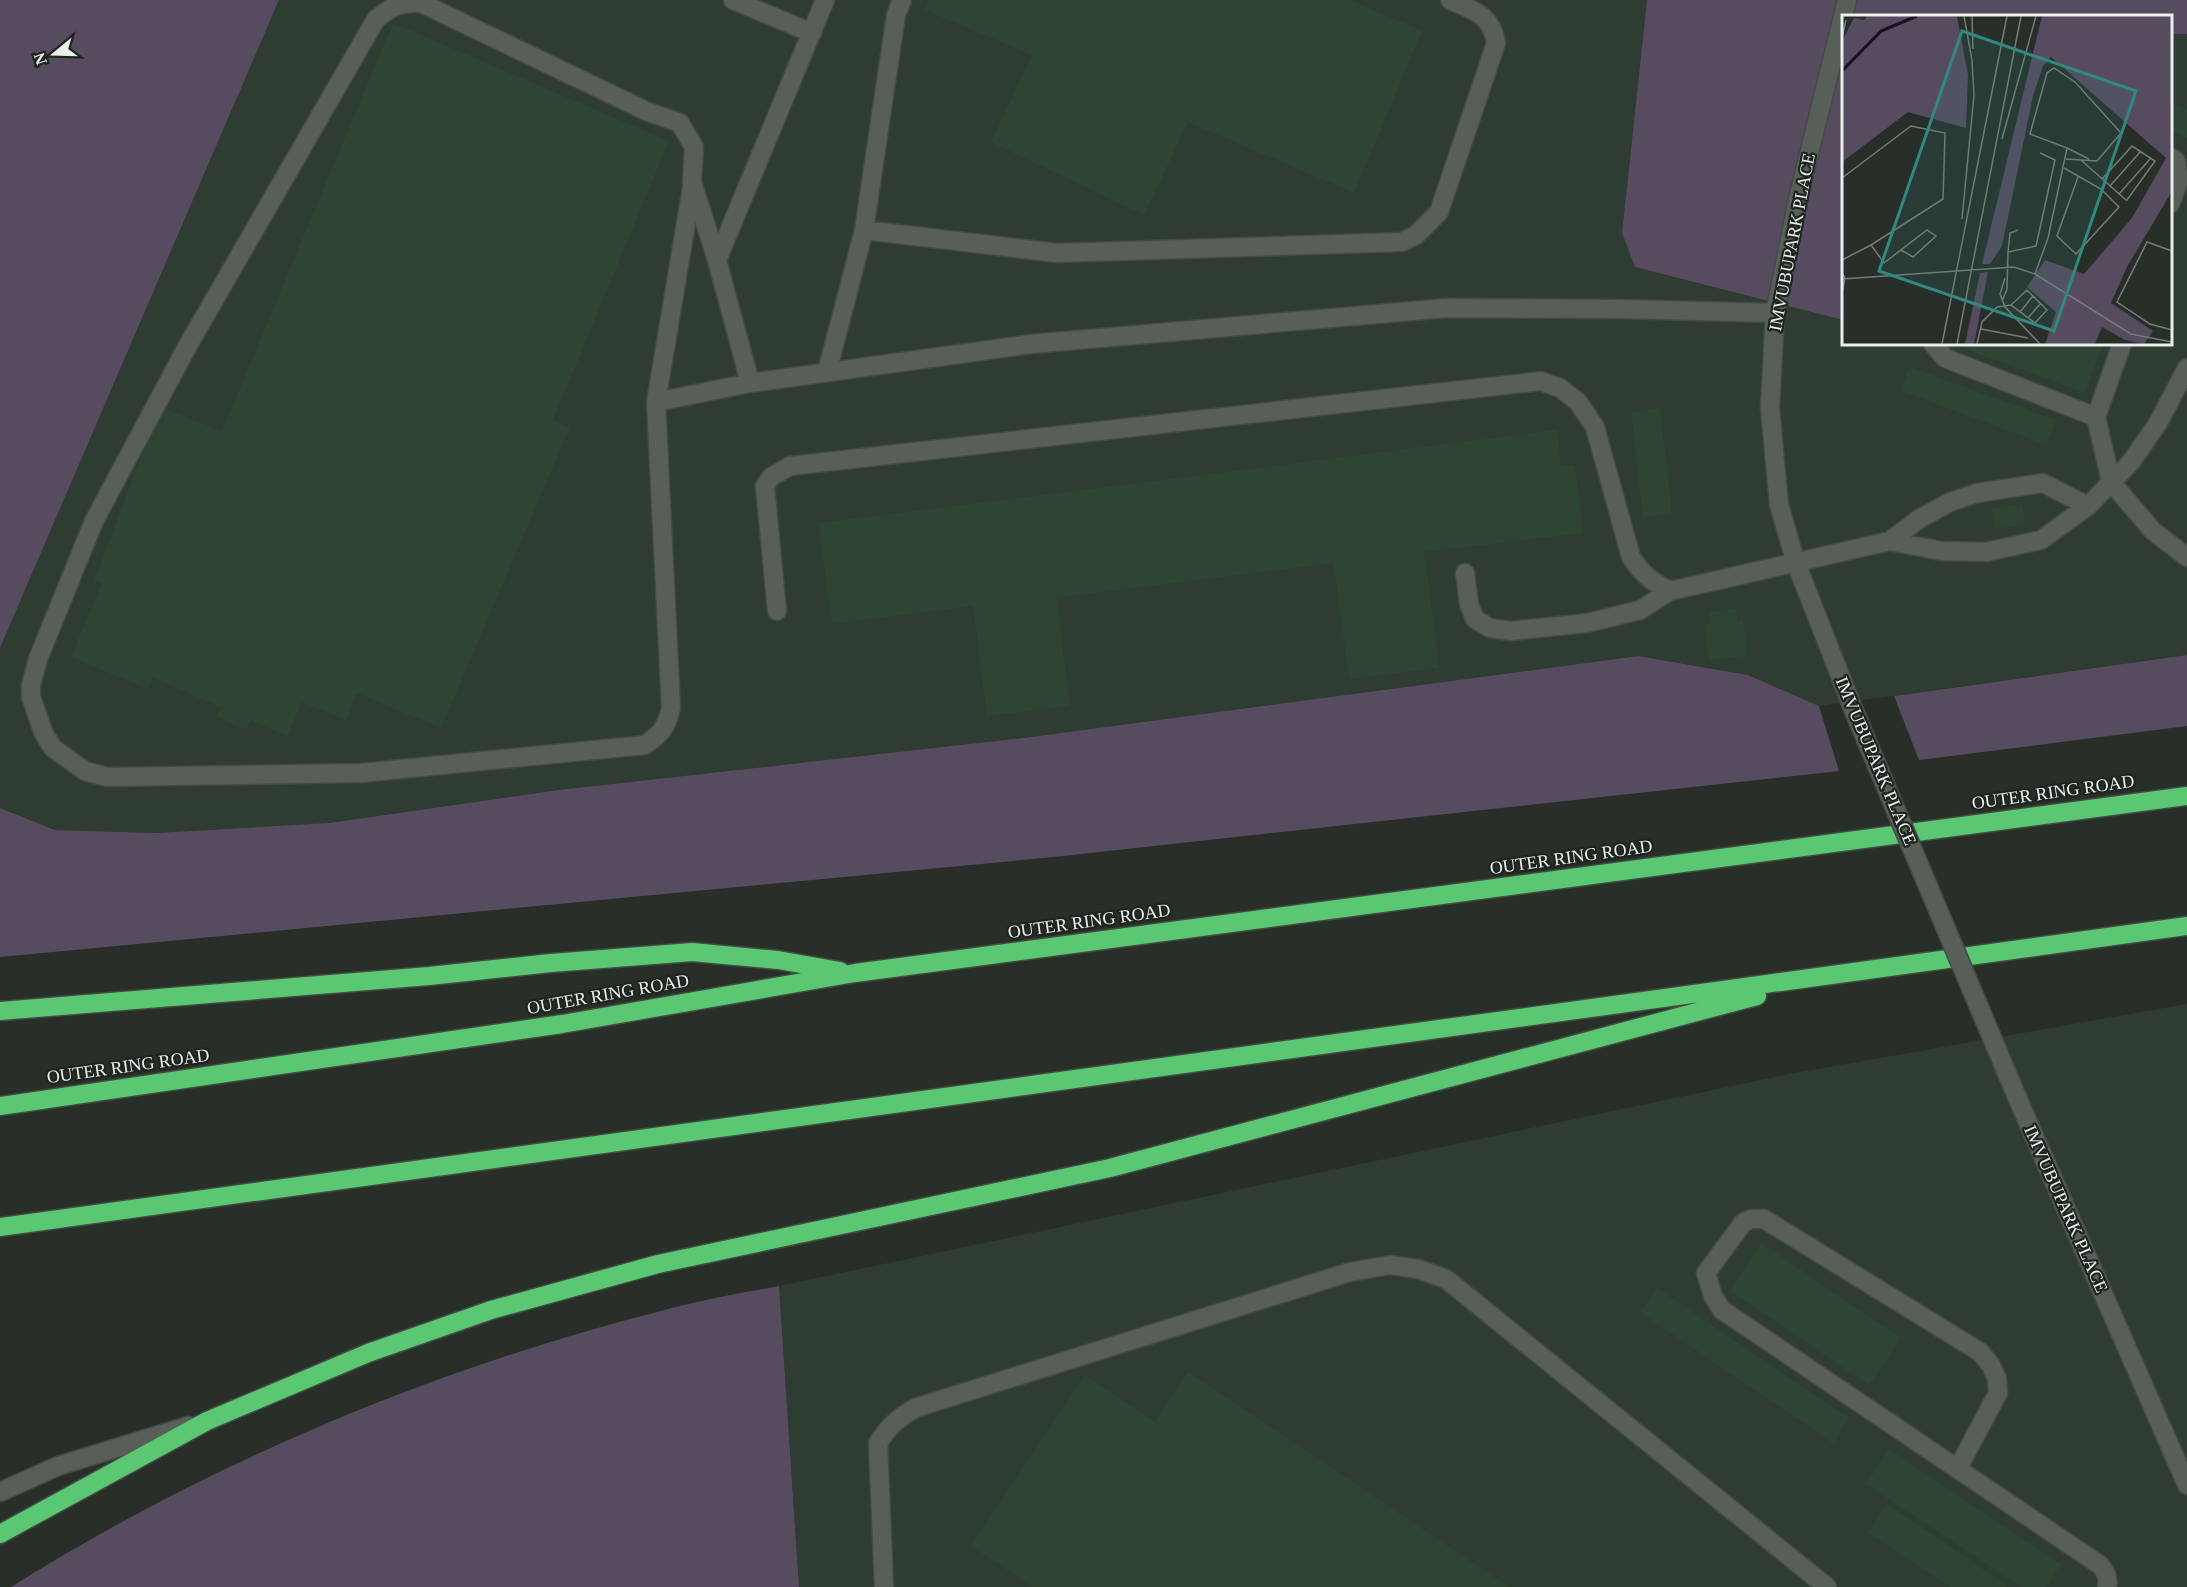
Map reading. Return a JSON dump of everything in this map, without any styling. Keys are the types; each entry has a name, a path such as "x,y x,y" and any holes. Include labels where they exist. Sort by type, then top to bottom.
{"highway":[{"name":"OUTER RING ROAD","path":"0,1106 562,1024 855,973 2187,796"},
{"path":"0,1227 2187,926"},
{"path":"0,1011 692,952 778,960 855,973"},
{"path":"0,1534 207,1420 368,1353 491,1310 648,1266 1110,1168 1831,976"}],"lane":[{"path":"733,0 812,33"},
{"path":"717,260 825,0"},
{"path":"827,372 864,230 896,15 902,0"},
{"path":"864,230 1057,253 1402,242 1416,235 1439,212 1496,43 1494,31 1478,12 1450,0"},
{"name":"IMVUBUPARK PLACE","path":"1842,15 1846,0"},
{"path":"403,2 421,3 646,111 680,123 694,147 693,182 656,402 671,708 667,725 658,736 645,745 361,773 107,777 85,771 53,748 44,734 31,697 31,685 38,659 94,521 187,347 376,19 389,8 403,2"},
{"name":"IMVUBUPARK PLACE","path":"1842,17 1798,199 1775,313 1770,408 1779,505 1796,563 1854,711 2017,1098 2187,1485"},
{"path":"2172,158 2176,161 2179,181 2172,199"},
{"path":"693,182 717,260 750,383"},
{"path":"656,402 750,383 1031,344 1447,308 1775,313"},
{"path":"1934,345 1945,358 2096,417"},
{"path":"2122,345 2096,417 2111,482 2153,531 2187,557"},
{"path":"1890,541 1941,551 1986,552 2041,540 2088,506 2131,462 2158,423 2187,368"},
{"path":"777,611 765,486 771,477 790,466 1541,381 1560,388 1578,402 1595,428 1631,557 1641,572 1670,591"},
{"path":"1465,573 1468,603 1475,619 1490,628 1510,631 1587,623 1640,610 1670,591 1890,541 1919,519 1950,502 1977,494 2043,483 2088,506"},
{"path":"1958,1468 1998,1393 1997,1378 1991,1365 1980,1352 1764,1219 1751,1219 1743,1224 1706,1273 1713,1296 1722,1310 2100,1565 2108,1578 2107,1587"},
{"path":"884,1587 878,1443 890,1426 915,1408 1350,1272 1390,1265 1418,1269 1446,1279 1827,1587"},
{"path":"0,1492 58,1466 207,1420"}],"shaded area":[{"path":"0,0 279,0 0,648"},
{"path":"279,0 1647,0 1622,233 1635,267 1842,320 1842,345 2172,345 2172,34 2187,34 2187,655 1819,706 1748,675 1638,656 1023,738 558,790 329,823 156,833 55,830 0,808 0,648"},
{"path":"1647,0 2187,0 2187,34 2172,34 2172,15 1842,15 1842,320 1635,267 1622,233"},
{"path":"2187,655 2187,726 1919,760 1894,696"},
{"path":"1638,656 1748,675 1819,706 1839,771 1054,857 0,957 0,808 55,830 156,833 329,823 558,790 1023,738"},
{"path":"2187,1004 2187,1587 799,1587 779,1286 1789,1074"},
{"path":"779,1286 799,1587 11,1587 167,1498 248,1458 415,1388 586,1331 685,1305"}],"building":[{"path":"929,0 1350,0 1422,31 1354,193 1188,122 1144,215 991,142 1032,55 925,10"},
{"path":"393,23 669,141 553,420 570,427 441,728 357,693 346,720 302,702 287,736 250,720 246,730 217,717 221,707 153,678 148,689 71,657 102,583 94,581 160,407 222,431"},
{"path":"2172,104 2187,109 2187,138 2172,132"},
{"path":"1955,345 2103,345 2085,393"},
{"path":"1909,367 2056,420 2047,445 1901,391"},
{"path":"1660,408 1672,514 1643,517 1631,412"},
{"path":"1557,430 1561,466 1575,465 1583,533 1424,552 1439,668 1349,679 1334,563 1056,598 1070,706 987,716 973,606 832,624 819,523"},
{"path":"2022,504 2025,524 1995,529 1991,509"},
{"path":"1736,609 1737,621 1743,621 1747,656 1709,660 1705,625 1710,624 1709,612"},
{"path":"1761,1243 1901,1338 1869,1385 1730,1291"},
{"path":"1657,1288 1849,1418 1833,1443 1640,1312"},
{"path":"1188,1372 1509,1587 1033,1587 971,1546 1085,1375 1155,1422"},
{"path":"1889,1449 2061,1564 2047,1587 2021,1587 1866,1484"},
{"path":"1887,1504 2006,1585 2005,1587 1950,1587 1868,1533"}]}
